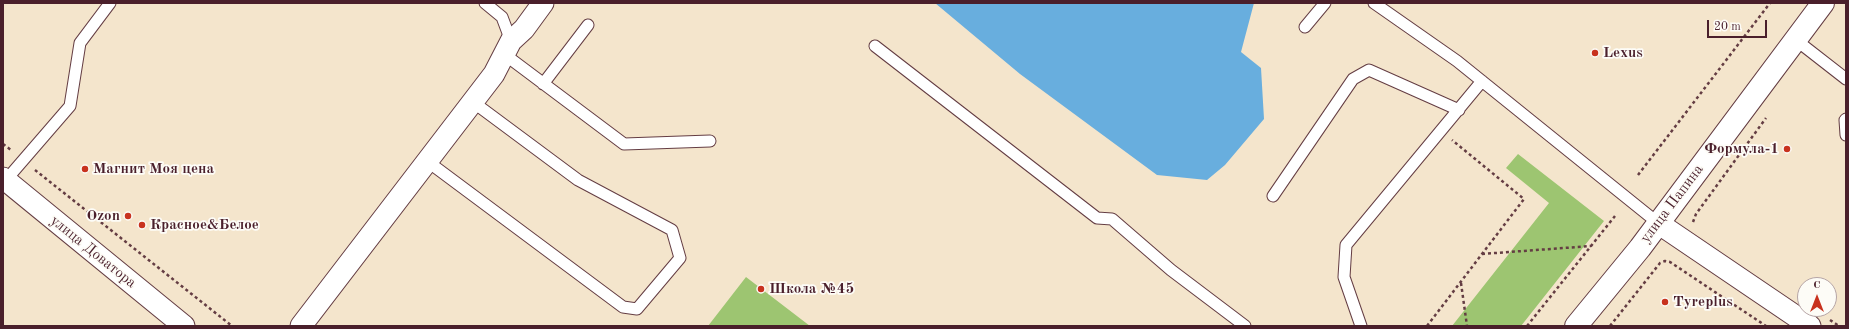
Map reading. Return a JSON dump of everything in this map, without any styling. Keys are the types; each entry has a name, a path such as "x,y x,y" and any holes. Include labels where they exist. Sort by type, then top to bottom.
{"street":[{"path":"301,326 494,74 508,48 543,3"},
{"name":"улица Папина","path":"1576,326 1658,223 1823,3"},
{"name":"улица Доватора","path":"4,179 184,326"},
{"path":"1658,223 1810,326"}],"lane":[{"path":"4,179 23,160 70,106 80,43 110,3"},
{"path":"486,3 502,17 508,48 543,84 624,144 710,141"},
{"path":"1304,27 1325,3"},
{"path":"1374,3 1457,61 1658,223"},
{"path":"543,84 588,25"},
{"path":"1796,40 1846,79"},
{"path":"875,46 1097,218 1112,220 1171,270 1244,326"},
{"path":"1273,196 1353,79 1369,70 1459,110"},
{"path":"1361,326 1344,277 1346,245 1482,81"},
{"path":"427,161 623,307 637,309 680,258 672,230 578,180 472,102"},
{"path":"1846,119 1846,135"}],"path":[{"path":"1638,175 1770,3"},
{"path":"1695,228 1693,224 1696,214 1766,117"},
{"path":"1427,326 1524,199 1441,132"},
{"path":"3,144 232,326"},
{"path":"1526,326 1615,216"},
{"path":"1482,254 1591,246"},
{"path":"1610,326 1660,263 1665,261 1670,262 1766,326"},
{"path":"1461,282 1467,326"}],"green space":[{"path":"1518,154 1604,221 1521,326 1452,326 1549,203 1506,168"},
{"path":"746,277 810,326 708,326"}],"water":[{"path":"935,3 1254,3 1241,52 1261,68 1264,119 1225,165 1207,180 1157,175 1020,74"}],"place":[{"name":"Lexus","path":"1595,53"},
{"name":"Формула-1","path":"1787,149"},
{"name":"Магнит Моя цена","path":"85,169"},
{"name":"Ozon","path":"128,216"},
{"name":"Красное&Белое","path":"142,225"},
{"name":"Школа №45","path":"761,289"},
{"name":"Tyreplus","path":"1665,302"}]}
